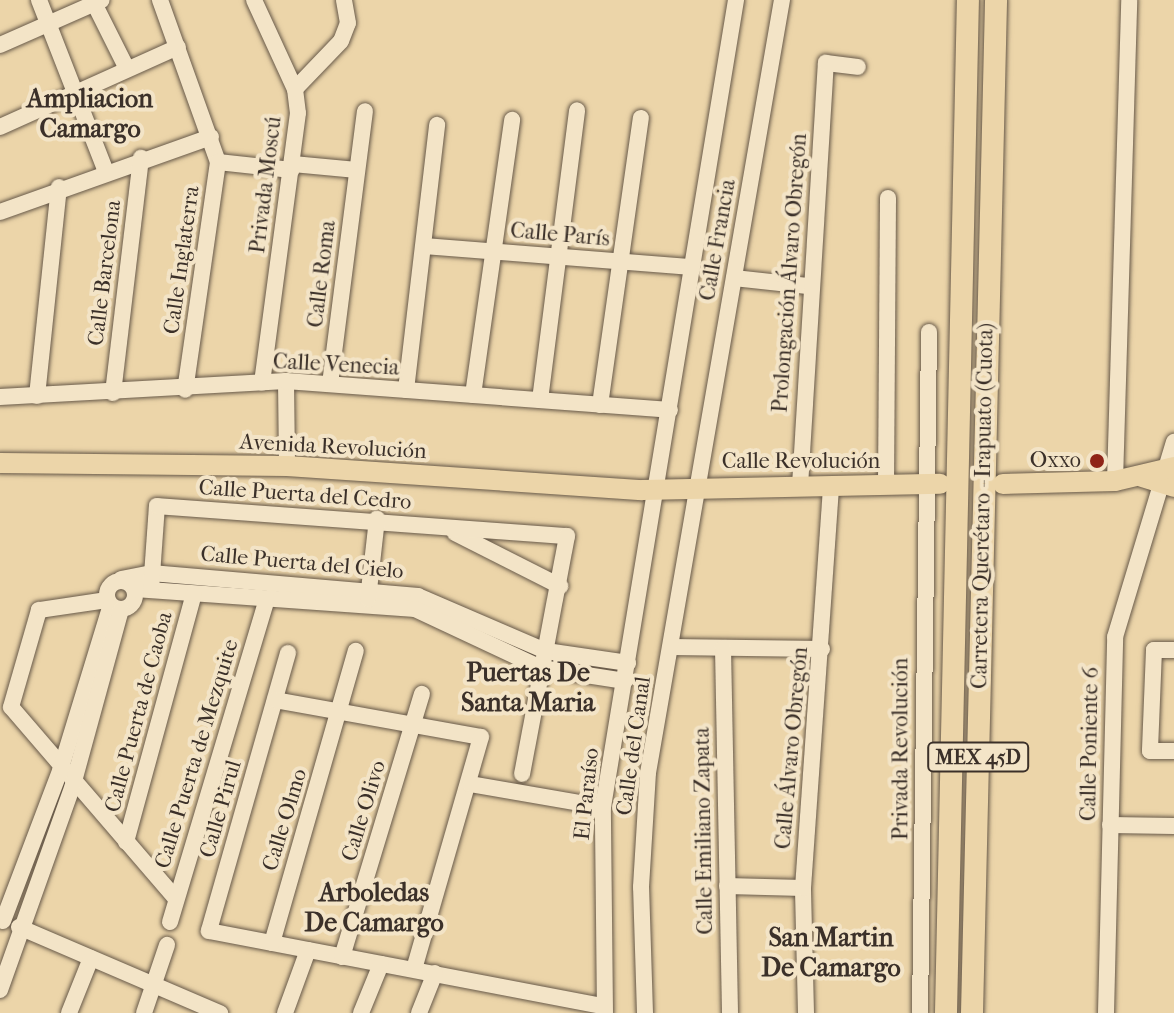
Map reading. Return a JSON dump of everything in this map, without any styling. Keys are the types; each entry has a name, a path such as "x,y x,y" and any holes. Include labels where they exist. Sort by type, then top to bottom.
{"highway":[{"name":"Carretera Querétaro - Irapuato (Cuota)","path":"946,1013 968,0"},
{"name":"Carretera Querétaro - Irapuato (Cuota)","path":"972,1013 996,0"}],"main road":[{"name":"Avenida Revolución","path":"0,463 287,466 660,487"},
{"path":"1003,484 1169,476"},
{"name":"Calle Revolución","path":"660,487 934,485"}],"street":[{"path":"39,0 106,172"},
{"name":"Calle Inglaterra","path":"160,0 218,162 185,390"},
{"name":"Privada Moscú","path":"254,0 295,89 293,167 262,383"},
{"path":"295,89 341,41 348,23 344,0"},
{"name":"Calle Francia","path":"660,487 736,0"},
{"name":"Calle Francia","path":"694,487 782,0"},
{"path":"1115,481 1129,0"},
{"path":"0,45 98,2 127,69"},
{"path":"0,127 178,47"},
{"name":"Prolongación Álvaro Obregón","path":"800,486 808,286 826,63 858,67"},
{"path":"540,400 577,110"},
{"name":"Calle Roma","path":"330,384 365,111"},
{"path":"600,405 641,118"},
{"path":"473,395 512,120"},
{"path":"406,390 437,125"},
{"path":"0,212 59,187 211,137"},
{"name":"Calle Barcelona","path":"113,393 141,158"},
{"path":"218,162 357,170"},
{"path":"37,396 59,187"},
{"path":"886,486 888,198"},
{"name":"Calle París","path":"424,246 692,267"},
{"path":"734,278 808,286"},
{"name":"Privada Revolución","path":"920,1013 934,485 929,332"},
{"path":"286,381 287,466"},
{"name":"Calle Venecia","path":"0,397 185,390 286,381 670,410"},
{"name":"Calle Poniente 6","path":"1106,1013 1115,637 1169,476 1174,442"},
{"name":"Calle Álvaro Obregón","path":"806,1013 803,888 831,486"},
{"name":"El Paraíso","path":"604,1009 603,807 660,487"},
{"name":"Calle del Canal","path":"645,1013 641,887 648,773 671,647 694,487"},
{"name":"Calle Puerta del Cedro","path":"140,583 157,506 377,519 450,530 567,536 560,586 450,530"},
{"path":"368,596 377,519"},
{"path":"0,990 26,930 73,785 113,605 109,586 140,583 134,603 113,605 39,610 12,691 11,707 60,771 73,785 126,842 176,899"},
{"name":"Calle Puerta del Cielo","path":"140,583 194,594 267,599 418,596 546,651 628,663"},
{"name":"Calle Puerta del Cielo","path":"140,583 368,596 415,609 541,668 625,681"},
{"path":"522,774 560,586"},
{"name":"Calle Puerta de Caoba","path":"126,842 194,594"},
{"name":"Calle Puerta de Mezquite","path":"170,922 267,599"},
{"path":"113,605 60,771 2,920 218,1012"},
{"path":"671,647 822,649"},
{"name":"Calle Emiliano Zapata","path":"723,648 730,1013"},
{"path":"1174,650 1154,650 1150,751 1174,751"},
{"name":"Calle Olmo","path":"272,943 356,651"},
{"name":"Calle Pirul","path":"272,943 209,931 288,653"},
{"name":"Calle Olivo","path":"342,957 422,694"},
{"path":"275,700 481,737 470,784 414,969"},
{"path":"470,784 603,807"},
{"path":"1110,825 1174,826"},
{"path":"727,886 803,888"},
{"path":"272,943 604,1009"},
{"path":"144,1013 167,945"},
{"path":"285,1013 308,950"},
{"path":"69,1013 91,958"},
{"path":"361,1013 381,964"},
{"path":"419,1013 435,973"}],"place":[{"name":"Oxxo","path":"1097,461"}],"district":[{"name":"Ampliacion Camargo","path":"90,114"},
{"name":"Puertas De Santa Maria","path":"528,688"},
{"name":"Arboledas De Camargo","path":"374,908"},
{"name":"San Martin De Camargo","path":"831,953"}]}
